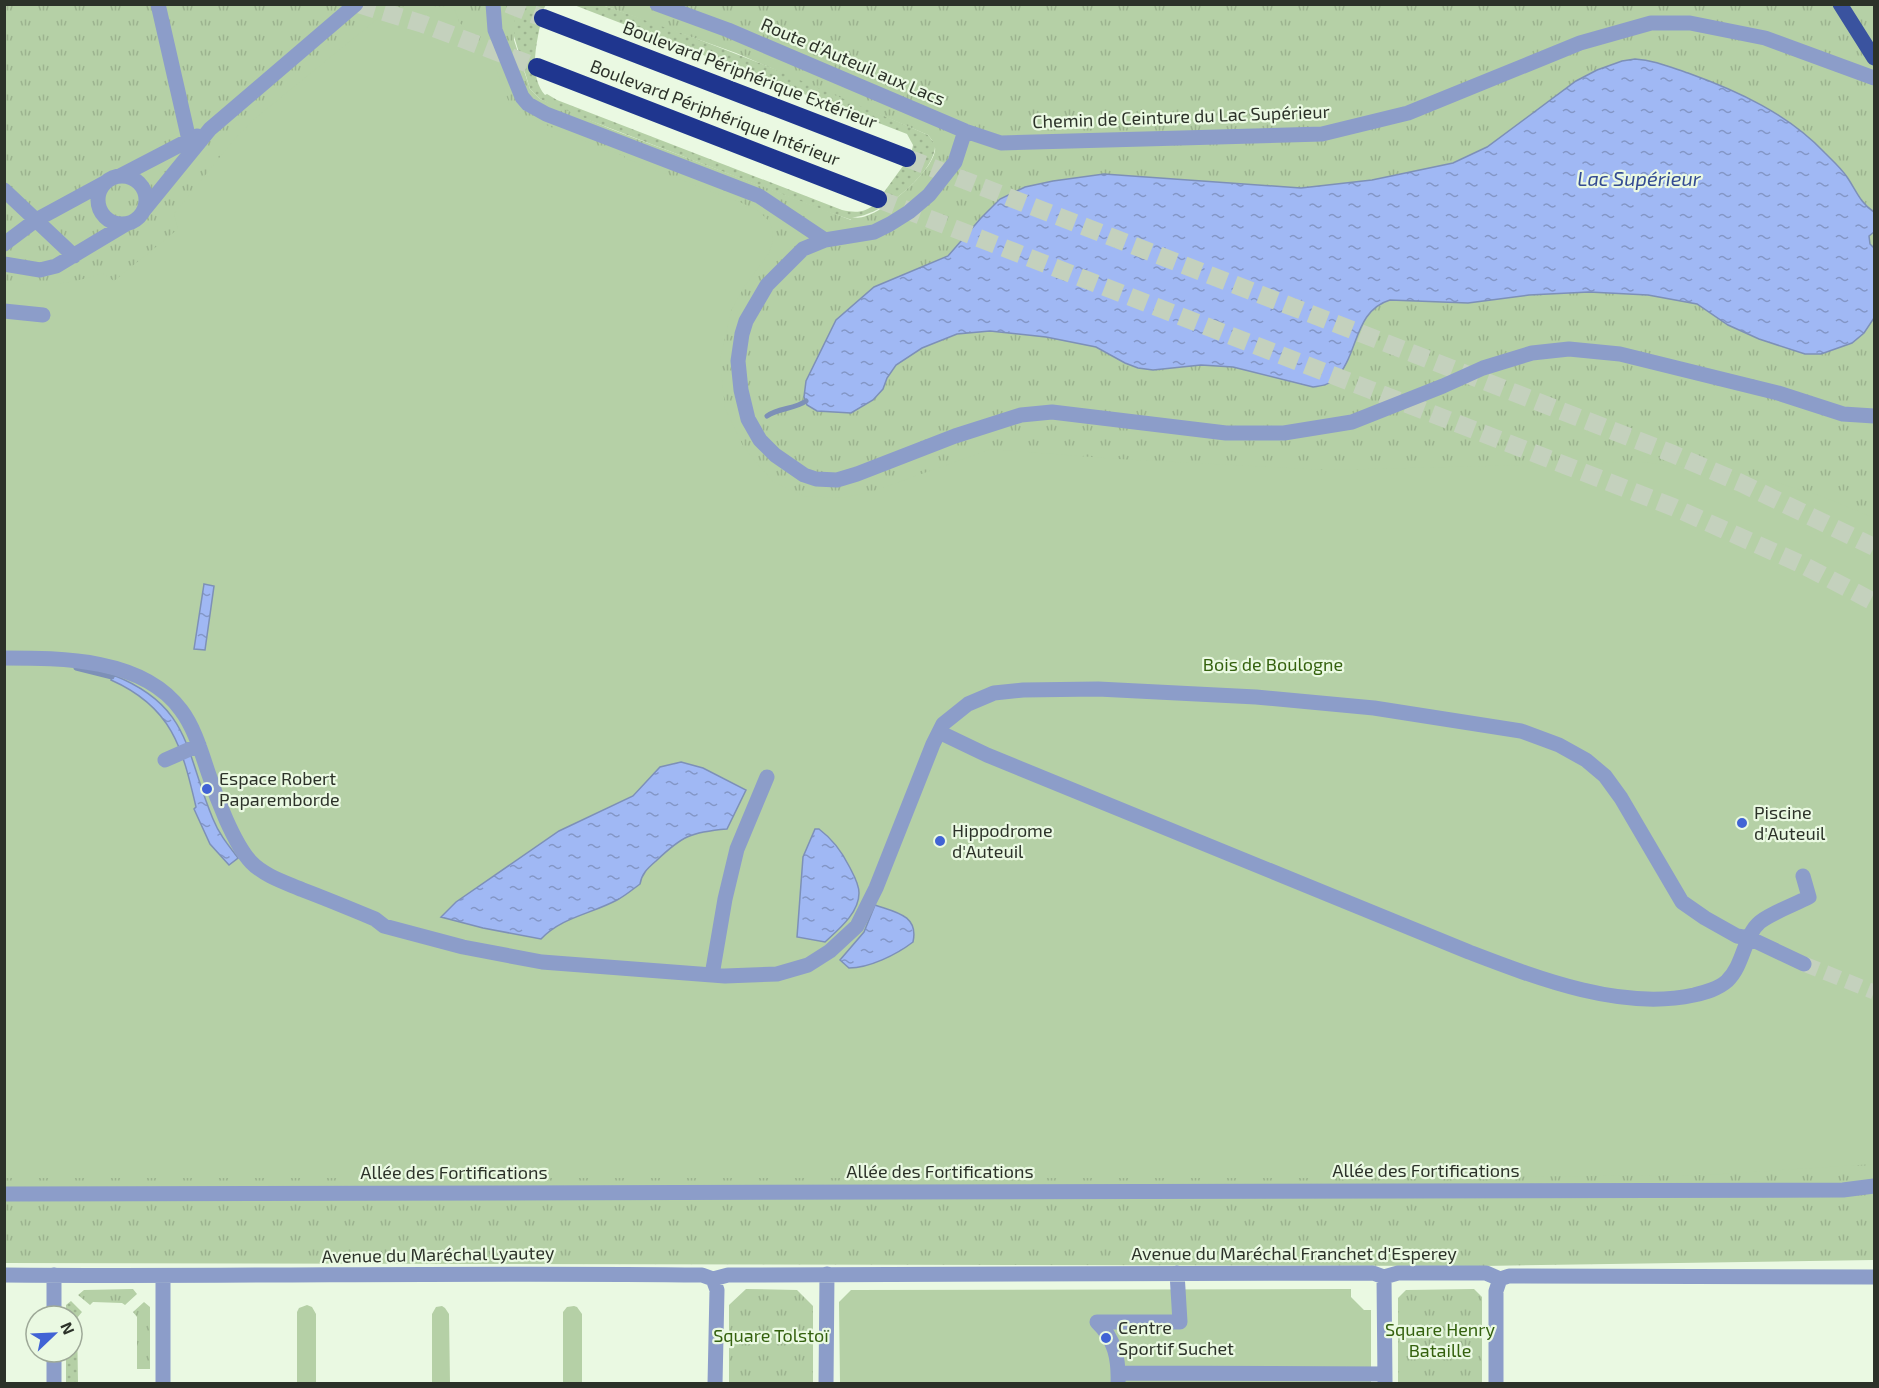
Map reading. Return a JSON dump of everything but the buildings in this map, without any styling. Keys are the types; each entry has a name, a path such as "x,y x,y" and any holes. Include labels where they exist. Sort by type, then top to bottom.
{"highway":[{"name":"Boulevard Périphérique Extérieur","path":"543,18 907,158"},
{"name":"Boulevard Périphérique Intérieur","path":"537,67 878,199"}],"main road":[{"path":"1840,4 1875,58"}],"street":[{"path":"158,4 189,140"},
{"path":"4,264 40,270 56,266 126,224 134,222 210,129 356,4"},
{"path":"492,4 495,30 522,98 528,104 546,114 759,196 825,240"},
{"name":"Route d'Auteuil aux Lacs","path":"657,4 728,30 965,131 1001,143"},
{"name":"Chemin de Ceinture du Lac Supérieur","path":"1001,143 1322,134 1408,113 1580,44 1651,23 1690,22 1765,38 1875,78"},
{"path":"4,244 36,220 210,129"},
{"path":"965,131 955,162 929,195 909,212 873,232 825,240 810,245 796,254 758,297 742,334 738,361 744,405 754,430 775,455 794,470 816,479 837,480 955,436 1021,416 1052,412 1226,433 1284,433 1352,422 1483,368 1532,353 1569,349 1620,354 1778,393 1843,414 1875,416"},
{"path":"126,224 111,222 100,211 99,195 113,179 129,177 142,187 146,194 144,210"},
{"path":"4,190 74,256"},
{"path":"4,311 43,315"},
{"path":"4,658 61,658 108,667 159,686 182,710 199,745 214,791 233,834 252,862 275,878 375,919 384,926 463,947 542,962 712,975 777,974 808,964 830,951 856,927 876,888 944,724 968,704 994,693 1023,690 1098,689 1187,692 1374,708 1521,731 1559,745 1586,760 1605,776 1621,798 1682,902 1729,931 1804,964"},
{"path":"939,732 1020,768 1469,952 1532,976 1584,990 1635,998 1677,999 1710,992 1727,981 1739,965 1749,938 1760,922 1809,897 1803,876"},
{"path":"165,760 199,745"},
{"path":"712,975 725,899 737,849 767,777"},
{"name":"Allée des Fortifications","path":"4,1194 1843,1190 1875,1186"},
{"name":"Avenue du Maréchal Lyautey","path":"163,1276 572,1273 702,1275 712,1279"},
{"path":"1177,1273 1180,1322 1097,1322 1110,1336 1118,1360 1118,1378 1385,1379 1384,1277"},
{"name":"Avenue du Maréchal Franchet d'Esperey","path":"712,1279 728,1275 1177,1273 1373,1273 1384,1277 1398,1273 1486,1274 1500,1279 1509,1276 1875,1276"},
{"path":"826,1383 827,1274"},
{"path":"4,1275 163,1276 163,1383"},
{"path":"54,1275 54,1304"},
{"path":"712,1279 717,1290 715,1383"},
{"path":"1496,1383 1496,1291 1500,1279"},
{"path":"54,1364 54,1383"}],"green space":[{"name":"Hippodrome d'Auteuil","path":"5,5 515,5 514,40 530,89 540,99 611,129 851,220 852,217 864,217 885,206 917,180 932,160 935,151 934,144 928,135 736,53 602,5 1874,5 1874,1260 1483,1266 5,1263"},
{"name":"Hippodrome d'Auteuil","path":"408,5 453,5 459,22 472,35 496,69 510,105 518,113 610,153 611,151 742,203 757,210 769,221 773,241 769,253 744,287 731,311 720,360 725,408 743,446 773,482 804,496 841,498 871,492 991,449 1117,459 1328,470 1643,462 1729,472 1772,481 1824,497 1874,518 1874,1164 1708,1175 1335,1178 5,1178 5,282 54,284 102,273 114,281 178,229 174,214 232,142 252,121 387,11"},
{"path":"515,5 546,5 543,10 535,54 536,76 545,95 842,210 860,211 876,203 911,155 913,145 907,134 574,5 602,5 661,25 801,79 928,135 935,144 933,155 917,180 891,202 877,210 852,217 852,220 828,212 560,109 540,99 530,89 513,33"},
{"path":"133,1289 137,1294 125,1305 93,1302 90,1305 78,1295 84,1290"},
{"name":"Square Tolstoï","path":"746,1289 797,1290 813,1306 813,1383 729,1383 729,1305"},
{"name":"Centre Sportif Suchet","path":"1351,1289 1351,1297 1364,1310 1371,1310 1371,1383 840,1383 839,1302 851,1290"},
{"name":"Square Henry Bataille","path":"1474,1289 1482,1297 1482,1383 1398,1383 1398,1298 1406,1290"},
{"path":"144,1302 150,1307 150,1369 137,1369 137,1317 133,1312"},
{"path":"307,1305 312,1307 316,1314 316,1383 297,1383 297,1312 299,1308"},
{"path":"442,1306 449,1314 450,1383 432,1383 432,1314 436,1307"},
{"path":"574,1306 582,1314 582,1383 563,1383 563,1312 567,1307"},
{"path":"66,1364 78,1364 78,1383 66,1383"}],"water":[{"name":"Lac Supérieur","path":"1635,59 1662,64 1707,80 1779,115 1811,139 1836,164 1862,200 1874,212 1874,232 1869,236 1870,244 1874,248 1874,318 1864,333 1852,343 1821,354 1805,354 1759,339 1728,325 1697,304 1648,295 1589,292 1529,295 1468,303 1390,300 1369,314 1349,358 1335,379 1319,386 1313,387 1233,367 1201,365 1153,370 1138,368 1096,347 1046,337 990,331 957,334 922,348 896,365 883,389 873,400 851,413 817,411 807,405 804,397 806,381 836,320 874,287 948,256 1000,199 1025,187 1104,174 1301,188 1372,180 1453,163 1487,147 1576,81 1597,70"},
{"path":"204,584 214,586 205,650 194,649"},
{"path":"113,675 139,687 158,701 172,717 190,753 215,824 238,858 229,865 210,844 194,809 196,807 185,766 171,731 148,703 111,680"},
{"path":"681,762 703,768 746,790 727,829 696,834 680,841 648,868 640,884 623,897 567,921 541,939 441,917 456,902 559,831 633,796 660,767"},
{"path":"815,829 819,829 840,851 859,889 858,900 852,914 825,942 797,937 803,857"},
{"path":"875,905 909,920 914,933 913,942 882,960 865,966 849,968 840,960 864,932"}],"waterway":[{"path":"767,416 806,401"},
{"path":"76,668 112,677"}],"tunnel":[{"path":"358,4 423,24 537,67"},
{"path":"508,4 543,18"},
{"path":"907,158 1673,454 1741,483 1874,547"},
{"path":"878,199 1673,507 1801,564 1874,602"},
{"path":"1804,964 1874,992"}],"place":[{"name":"Espace Robert Paparemborde","path":"207,789"},
{"name":"Piscine d'Auteuil","path":"1742,823"},
{"name":"Hippodrome d'Auteuil","path":"940,841"},
{"name":"Centre Sportif Suchet","path":"1106,1338"}],"park label":[{"name":"Bois de Boulogne","path":"1273,665"}]}
